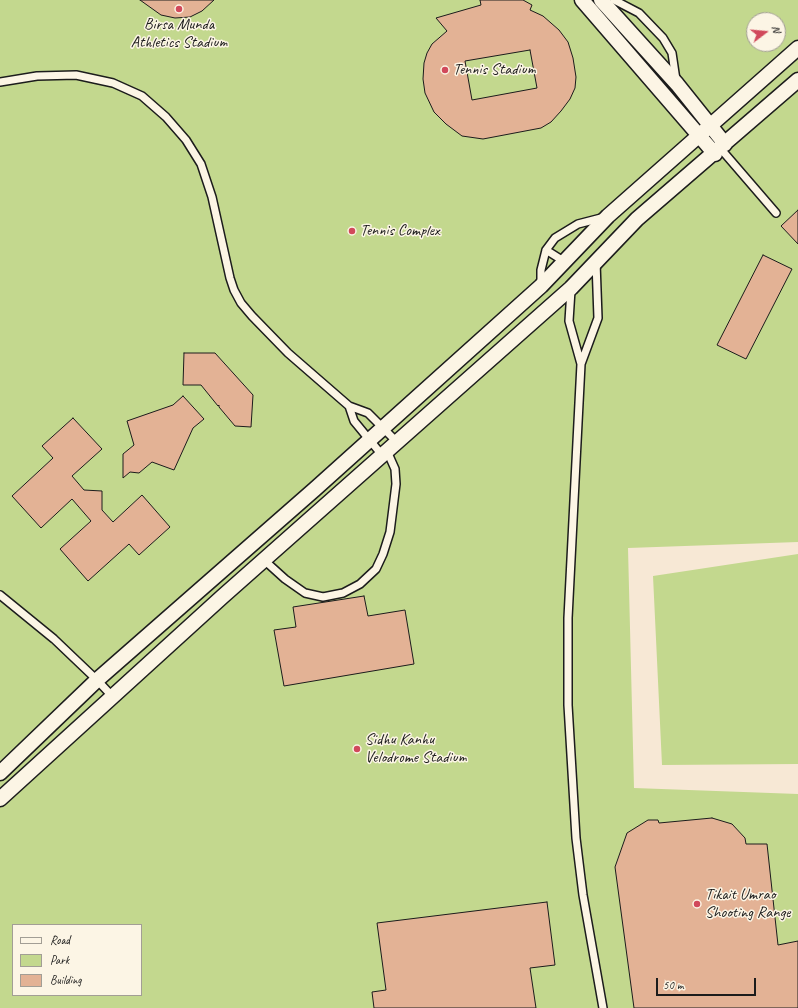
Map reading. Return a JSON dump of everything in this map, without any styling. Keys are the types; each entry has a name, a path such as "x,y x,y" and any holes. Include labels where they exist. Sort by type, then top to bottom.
{"street":[{"path":"582,0 699,136 720,149"},
{"path":"601,0 677,84 711,126 720,149"},
{"path":"0,773 97,680 370,440 541,286 608,216 798,48"},
{"path":"0,799 264,560 571,288 638,219 798,80"}],"lane":[{"path":"614,0 639,13 664,38 672,53 677,84"},
{"path":"0,82 37,76 76,75 113,83 142,96 166,116 186,140 201,164 212,197 230,278 241,303 288,353 349,406 368,412 383,427 395,469 396,484 390,532 383,554 376,569 360,584 344,592 324,597 305,593 285,579 264,560"},
{"path":"720,149 776,213"},
{"path":"541,286 541,270 546,250 555,238 578,224 608,216"},
{"path":"546,250 564,262"},
{"path":"596,262 598,318 581,364 568,618 568,705 576,838 583,895 603,1008"},
{"path":"571,288 569,321 581,364"},
{"path":"349,406 354,421 370,440 389,450"},
{"path":"0,595 54,639 113,697"}],"green space":[{"path":"0,0 798,0 798,542 628,548 634,788 798,794 798,1008 0,1008"},
{"path":"798,554 798,764 662,765 653,576"}],"building":[{"name":"Birsa Munda Athletics Stadium","path":"140,0 214,0 202,11 190,17 175,18 161,15"},
{"name":"Tennis Stadium","path":"480,0 523,0 532,5 530,10 543,16 559,30 568,42 573,58 576,77 575,88 570,99 561,111 551,122 541,128 483,139 462,136 446,124 434,112 425,93 423,79 424,63 427,53 432,44 447,31 436,18 481,5","holes":["530,50 537,88 472,100 465,61"]},
{"path":"798,210 798,244 781,226"},
{"path":"763,255 792,269 746,359 717,345"},
{"path":"184,353 215,353 253,395 251,427 235,426 201,385 183,385"},
{"path":"183,396 204,419 193,428 174,470 152,462 139,473 130,472 123,478 123,454 134,445 127,421 173,405"},
{"path":"73,418 102,449 72,476 84,490 102,491 102,510 113,522 142,495 170,527 139,555 129,544 88,581 60,549 91,521 72,499 41,528 12,496 53,458 42,446"},
{"path":"364,596 368,616 405,610 414,664 284,686 274,630 296,627 293,607"},
{"name":"Tikait Umrao Shooting Range","path":"712,818 732,824 745,838 746,844 767,844 778,945 798,941 798,1008 634,1008 615,867 627,833 648,820 658,820 659,823"},
{"path":"547,902 555,965 530,968 536,1008 374,1008 372,992 386,990 377,923"}],"place":[{"name":"Birsa Munda Athletics Stadium","path":"179,9"},
{"name":"Tennis Stadium","path":"445,70"},
{"name":"Tennis Complex","path":"352,231"},
{"name":"Sidhu Kanhu Velodrome Stadium","path":"357,749"},
{"name":"Tikait Umrao Shooting Range","path":"697,904"}]}
